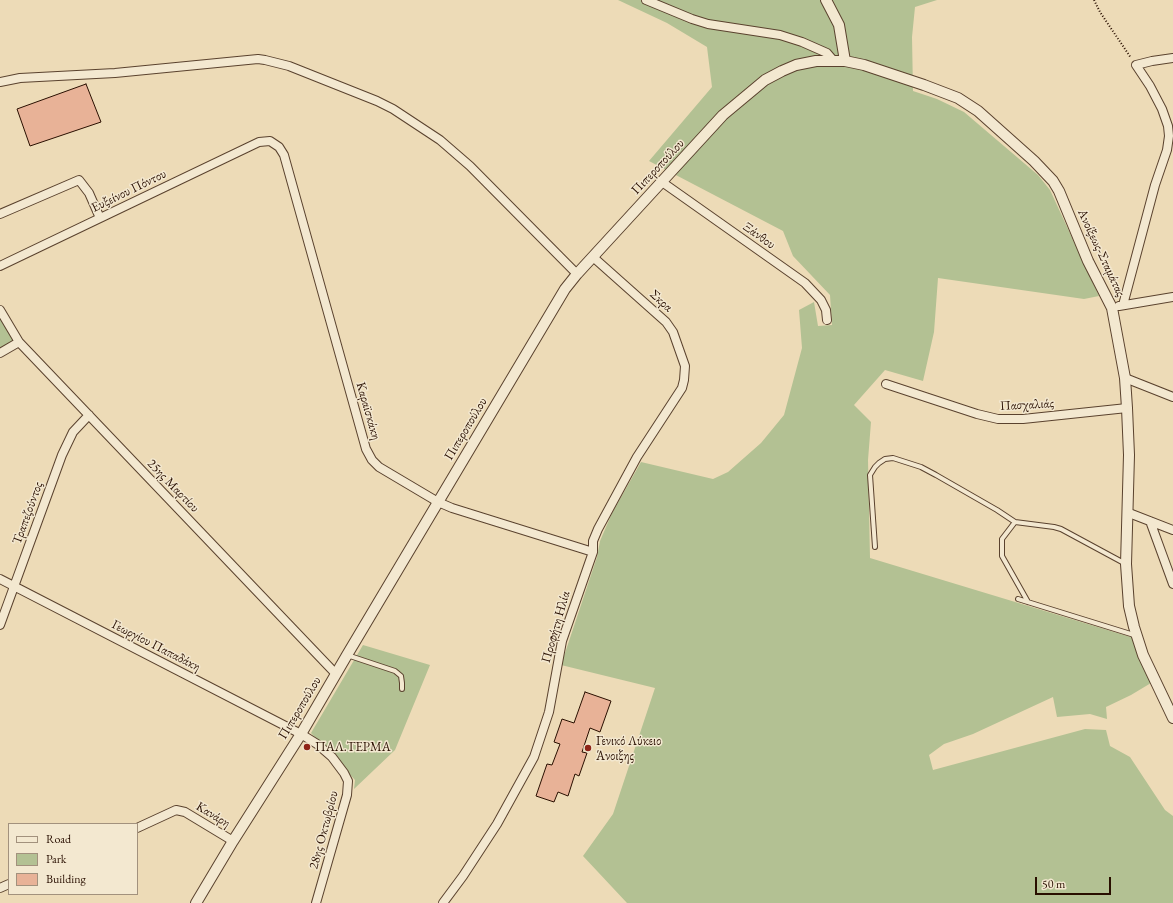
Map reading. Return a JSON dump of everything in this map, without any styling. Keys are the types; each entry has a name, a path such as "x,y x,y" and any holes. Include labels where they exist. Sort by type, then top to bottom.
{"street":[{"path":"646,0 708,24 780,35 802,42 827,53 833,60"},
{"path":"826,0 839,25 845,61"},
{"path":"1123,305 1155,186 1171,136 1162,109 1150,86 1136,65 1173,58"},
{"path":"0,82 20,78 115,73 258,59 289,66 377,101 393,109 440,140 484,180 577,274"},
{"name":"Πιπεροπούλου","path":"196,903 233,841 301,734 347,654 565,289 723,115 765,80 796,65 816,61 845,61"},
{"name":"Ανοίξεως-Σταμάτας","path":"845,61 864,65 917,82 958,98 978,112 1034,161 1053,181 1059,191 1088,261 1112,308 1125,378 1127,408 1129,513 1126,564 1128,601 1136,636 1147,665 1173,718"},
{"name":"Ευξείνου Πόντου","path":"0,266 259,142 270,141"},
{"name":"Καραϊσκάκη","path":"270,141 279,147 284,155 366,449 372,460 379,468 438,502 452,508 593,552"},
{"path":"0,214 79,180 89,193 100,218"},
{"name":"Ξάνθου","path":"662,182 804,283 822,300 826,310 827,320"},
{"name":"Σκρα","path":"593,257 666,322 673,332 685,366 684,380"},
{"path":"1112,308 1173,297"},
{"name":"25ης Μαρτίου","path":"0,310 19,342 336,674"},
{"path":"0,353 19,342"},
{"path":"1125,378 1173,397"},
{"name":"Προφήτη Ηλία","path":"443,903 463,876 496,824 534,757 549,712 562,641 593,552 594,541 598,529 637,457 682,388 684,380"},
{"name":"Πασχαλιάς","path":"886,384 977,414 998,419 1023,420 1127,408"},
{"name":"Τραπεζούντος","path":"0,626 62,454 74,432 89,415"},
{"path":"1129,513 1173,530"},
{"path":"1150,521 1173,584"},
{"name":"Γεωργίου Παπαδάκη","path":"0,579 301,734"},
{"name":"28ης Οκτωβρίου","path":"301,734 317,744 332,757 348,781 347,796 316,903"},
{"name":"Κανάρη","path":"138,828 176,810 185,812 233,841"}],"lane":[{"path":"875,548 870,477 876,466 889,458 898,459 925,469 1016,522 1061,529 1126,564"},
{"path":"1016,522 1002,539 1002,556 1028,602"},
{"path":"1018,599 1136,636"},
{"path":"347,654 395,671 401,676 402,689"}],"path":[{"path":"1094,0 1100,12 1136,65"}],"green space":[{"path":"618,0 937,0 915,7 912,37 913,91 937,99 964,112 1038,175 1050,190 1099,296 1084,299 938,278 934,332 923,381 885,370 854,405 871,422 868,460 870,558 1134,638 1151,683 1106,707 1107,719 1090,714 1057,717 1053,697 973,734 944,744 929,755 933,770 1085,729 1106,730 1110,746 1130,757 1165,810 1173,816 1173,903 627,903 583,856 613,814 655,688 561,665 597,557 600,541 612,513 641,462 713,479 728,472 761,443 784,415 802,348 799,310 814,302 818,326 832,325 830,295 793,256 783,231 649,161 712,87 707,47 667,23"},
{"path":"0,317 13,341 0,348"},
{"path":"363,645 430,665 395,750 354,789 355,780 311,733"}],"building":[{"path":"86,84 101,122 30,146 17,109"},
{"path":"585,692 611,701 600,732 590,728 582,752 587,753 579,776 575,774 568,796 558,792 554,802 536,796 547,764 552,765 560,744 554,742 562,719 574,723"}],"place":[{"name":"ΠΑΛ.ΤΕΡΜΑ","path":"307,747"},
{"name":"Γενικό Λύκειο Άνοιξης","path":"588,748"}]}
